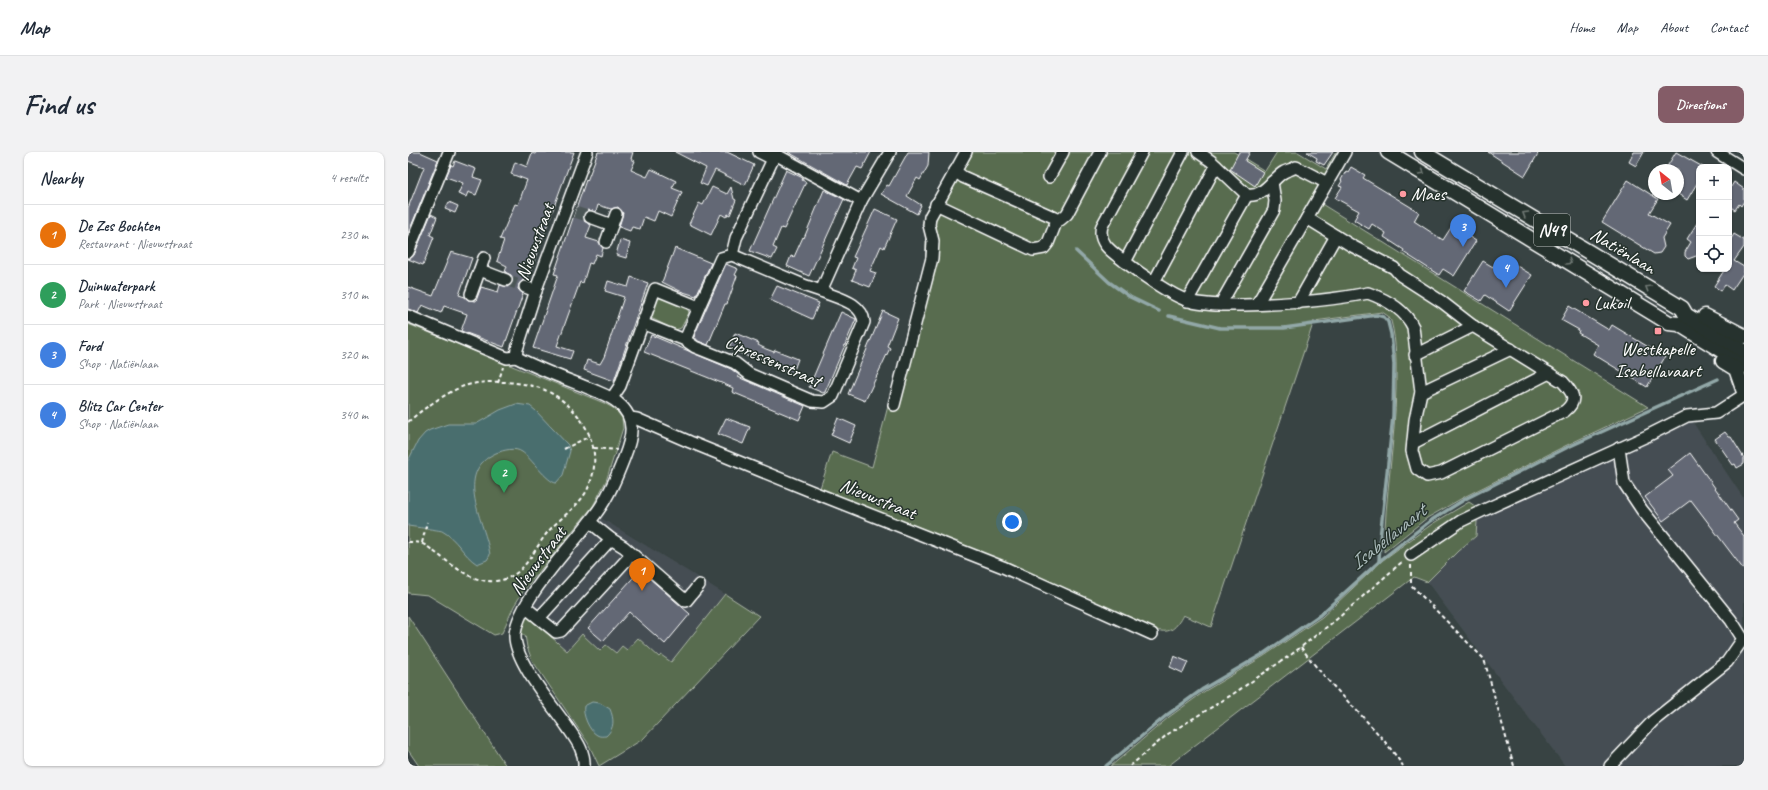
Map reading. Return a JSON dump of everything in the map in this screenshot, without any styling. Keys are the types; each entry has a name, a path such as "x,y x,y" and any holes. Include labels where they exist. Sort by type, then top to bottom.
{"main road":[{"name":"Natiënlaan","path":"1388,152 1669,323 1674,331 1742,361"},
{"name":"Natiënlaan","path":"1422,152 1682,308 1686,315 1742,361"},
{"name":"Natiënlaan","path":"1682,308 1691,308 1744,336"},
{"path":"1742,361 1744,394"}],"street":[{"name":"Nieuwstraat","path":"511,358 517,349 536,291 571,210 587,152"},
{"path":"759,152 775,155 861,201"},
{"path":"821,291 861,201 890,152"},
{"path":"894,405 926,276 932,258 933,241 929,225 930,217 966,152"},
{"path":"1049,177 1063,152"},
{"path":"936,204 1033,250 1044,248 1057,220 1060,220 1067,214 1100,152"},
{"path":"1142,152 1100,233 1102,241 1112,252 1154,282 1187,301 1220,305 1298,303 1344,298 1368,293 1377,296 1404,313 1413,327 1415,355 1421,392 1414,420 1412,451 1417,468 1427,476 1450,468 1565,411 1572,406 1572,394 1563,382 1473,326 1442,302 1400,275 1394,268 1307,218"},
{"path":"1125,262 1184,152"},
{"path":"1198,152 1216,166 1247,195 1251,196 1260,192 1284,172 1296,167 1326,183"},
{"path":"1257,304 1345,152"},
{"path":"1717,152 1744,169"},
{"path":"408,252 446,153"},
{"path":"685,340 698,307 721,258 732,255 736,238 775,155"},
{"path":"1154,282 1216,166"},
{"path":"955,171 963,177 1057,220"},
{"path":"1220,305 1274,210 1275,200 1272,182"},
{"path":"1187,301 1247,195"},
{"path":"606,242 616,214"},
{"path":"590,217 612,225"},
{"path":"1298,303 1336,236"},
{"name":"Cipressenstraat","path":"642,324 685,340 695,347 735,363 749,374 812,401 824,402 833,396 864,322 863,316 854,305 732,255"},
{"path":"471,294 484,258"},
{"path":"480,270 506,280"},
{"path":"525,287 536,291"},
{"path":"612,398 620,386 655,289 698,307"},
{"path":"408,316 612,398 626,410 630,418"},
{"path":"1415,355 1473,326"},
{"path":"1421,392 1511,349"},
{"path":"1413,443 1549,373"},
{"path":"1411,555 1468,518 1533,486 1687,416 1716,413 1744,394"},
{"name":"Nieuwstraat","path":"584,766 584,757 576,741 526,668 516,649 515,634 519,618 528,600 590,522 616,478 627,451 631,435 630,418 638,419 690,442 818,494 1003,567 1152,634"},
{"path":"1610,766 1653,722 1727,662 1743,639 1731,620 1642,510 1624,483 1619,448"},
{"path":"590,522 610,539 632,554 686,601 699,585"},
{"path":"539,618 610,539"},
{"path":"525,607 556,632 562,631 632,554"}],"path":[{"path":"498,383 511,358"},
{"path":"408,422 444,397 463,386 498,383 520,384 539,389 562,400 582,421 590,436 594,448 595,467 589,487 580,502 548,532 522,570 511,577 499,581 488,582 475,579 422,543 408,542"},
{"path":"564,449 590,436"},
{"path":"594,448 627,451"},
{"path":"422,543 427,522"},
{"path":"1130,766 1168,734 1233,694 1301,647 1337,619 1411,555"},
{"path":"1411,555 1411,585 1484,659 1514,766"},
{"path":"1301,647 1313,664 1391,749 1403,766"}],"shaded area":[{"path":"1682,416 1690,418 1744,499 1744,766 1565,766 1427,582 1458,551 1476,536 1478,508 1580,459"},
{"path":"601,518 725,594 671,662 639,714 606,645 601,651 567,651 529,617 524,617 532,603"}],"green space":[{"path":"960,152 1234,152 1265,171 1277,152 1298,152 1326,169 1336,152 1350,152 1320,203 1648,407 1565,446 1466,496 1427,518 1384,552 1396,388 1395,346 1391,321 1388,316 1382,312 1314,321 1211,627 1183,615 1172,629 1166,631 1156,630 1008,565 819,491 832,452 872,467 926,261 926,232 922,225 925,212"},
{"path":"660,295 687,307 689,313 681,328 675,330 649,316 657,297"},
{"path":"408,324 604,403 615,409 622,418 623,428 606,481 593,506 524,590 514,606 502,633 494,635 428,595 408,593"},
{"path":"1469,502 1478,508 1476,536 1458,551 1427,582 1414,577 1168,766 1111,766 1169,717 1205,691 1264,656 1322,617 1383,560 1432,524"},
{"path":"725,594 759,616 643,739 599,766 588,743 532,660 527,647 525,635 520,635 524,617 529,617 567,651 582,634 600,651 606,645 616,653 622,646 627,650 638,638 659,657 661,655 671,662"},
{"path":"408,616 506,766 419,766 408,750"}],"water":[{"path":"516,404 530,406 536,411 568,445 570,451 563,475 556,483 548,479 526,455 519,450 509,450 496,453 483,462 476,473 474,486 475,500 490,555 487,560 477,564 452,538 442,531 408,526 408,461 418,441 430,430 448,424 476,424 500,410"},
{"path":"592,702 600,703 610,709 613,723 611,730 606,736 599,736 594,733 587,722 584,713 584,706"}],"building":[{"path":"408,152 420,152 438,160 408,234 408,208 424,167 408,161"},
{"path":"536,152 574,152 527,280 523,280 519,284 518,289 523,294 504,347 461,331 467,314 444,306 441,313 422,305 418,313 408,309 408,287 433,296 451,252 472,258 459,295 468,300 476,301 481,287 498,292 500,285 507,287 511,285 513,279 511,275 505,272 507,266 497,261 504,240 500,239 515,204 518,205 527,180 511,174 515,162 527,167 532,153 535,154"},
{"path":"598,152 633,152 631,159 635,161 631,170 647,177 651,169 676,181 672,188 682,192 671,217 658,211 654,221 644,217 640,229 632,227 630,231 619,227 623,213 618,207 611,209 598,205 596,212 588,210 584,214 584,221 591,225 586,238 599,242 603,248 601,256 596,254 592,264 589,263 583,283 580,282 557,346 573,351 570,359 533,348 558,275 554,274 586,180 587,181"},
{"path":"675,152 727,152 754,165 745,185 715,170 707,186 700,183 706,168"},
{"path":"788,152 871,152 862,169 857,167 847,185"},
{"path":"908,152 929,152 928,166 920,180 917,178 907,196 921,205 917,214 881,194 887,185 889,186"},
{"path":"1239,152 1250,152 1245,161 1263,172 1255,186 1230,169"},
{"path":"1307,152 1333,152 1324,165 1316,161 1317,158"},
{"path":"1488,152 1539,152 1525,176"},
{"path":"1634,152 1644,152 1636,166 1629,162"},
{"path":"1676,152 1698,164 1696,164 1696,185 1687,200 1684,198 1684,164 1669,164"},
{"path":"455,161 476,169 473,177 482,180 476,195 468,192 466,197 458,194 463,183 446,177 451,165 453,166"},
{"path":"1351,167 1365,175 1363,178 1419,212 1414,221 1443,240 1452,226 1476,241 1454,276 1443,269 1439,275 1403,252 1404,250 1384,237 1386,233 1372,224 1369,229 1354,220 1359,211 1335,198 1342,187 1339,186 1342,181 1341,180 1346,171 1348,172"},
{"path":"786,170 803,178 802,180 806,182 784,229 781,228 773,247 777,249 772,259 750,251"},
{"path":"1628,180 1648,193 1648,200 1657,200 1649,213 1670,225 1662,238 1664,247 1660,253 1654,254 1602,222"},
{"path":"1734,182 1744,189 1744,201 1741,206 1739,204 1735,210 1732,208 1732,185"},
{"path":"712,187 727,194 731,187 734,199 736,200 730,215 728,214 726,217 721,214 711,235 689,224 699,203 703,205"},
{"path":"824,190 844,199 809,276 787,266 791,256 794,257 803,237 804,238"},
{"path":"449,202 458,206 455,213 445,209"},
{"path":"875,209 897,219 884,248 881,246 870,271 876,273 870,287 852,280 856,270 852,268 856,258 853,257"},
{"path":"431,214 437,217 430,235 434,237 423,265 408,259 414,255"},
{"path":"1696,225 1696,256 1688,259 1685,256 1685,252 1691,242 1687,239"},
{"path":"1734,234 1744,240 1744,247 1734,261 1744,267 1744,272 1732,290 1725,285 1721,291 1714,286 1723,272 1732,272 1732,237"},
{"path":"620,240 630,243 626,258 616,255"},
{"path":"675,248 711,263 696,296 680,291 662,282"},
{"path":"1500,256 1532,275 1509,311 1485,295 1481,301 1464,291 1483,261 1493,267"},
{"path":"726,264 738,269 735,275 737,276 727,304 725,304 708,345 698,341 694,336"},
{"path":"631,277 648,283 614,381 584,370 587,360 600,364 604,357 624,297 605,291 608,281 628,287"},
{"path":"777,286 819,303 812,319 770,300"},
{"path":"1569,306 1609,330 1612,325 1665,357 1647,387 1593,354 1598,345 1578,333 1579,330 1561,320"},
{"path":"883,311 898,318 887,346 890,348 865,401 848,394"},
{"path":"841,312 856,319 825,392 823,393 809,387"},
{"path":"735,333 759,343 758,345 766,349 774,352 775,350 798,359 792,375 769,365 770,363 761,359 752,356 751,358 729,348"},
{"path":"651,335 731,369 739,375 738,377 805,406 799,420 732,392 733,388 724,384 644,352"},
{"path":"726,418 750,427 743,444 718,434"},
{"path":"838,418 856,426 849,443 831,435"},
{"path":"1725,432 1729,437 1731,437 1744,458 1744,464 1737,468 1735,464 1733,465 1715,439"},
{"path":"1690,453 1738,520 1734,523 1744,536 1744,570 1691,500 1663,521 1645,497 1673,476 1668,470"},
{"path":"640,570 690,614 665,644 629,612 603,641 588,628"},
{"path":"1174,656 1188,662 1183,673 1170,667"}],"waterway":[{"path":"1076,251 1109,282 1130,297 1159,311"},
{"path":"1169,316 1220,328 1284,328 1377,315 1384,317 1388,322 1391,334 1394,364 1393,416 1379,561"},
{"name":"Isabellavaart","path":"1106,766 1167,715 1203,689 1263,654 1320,615 1382,559 1430,521 1467,498 1566,448 1718,379"}],"tunnel":[{"path":"575,212 590,217"},
{"path":"506,280 525,287"}],"place":[{"name":"Maes","path":"1403,194"},
{"name":"Ford","path":"1463,247"},
{"name":"Blitz Car Center","path":"1506,288"},
{"name":"Lukoil","path":"1586,303"},
{"name":"Westkapelle Isabellavaart","path":"1658,331"},
{"name":"Duinwaterpark","path":"504,493"},
{"name":"De Zes Bochten","path":"642,591"}]}
